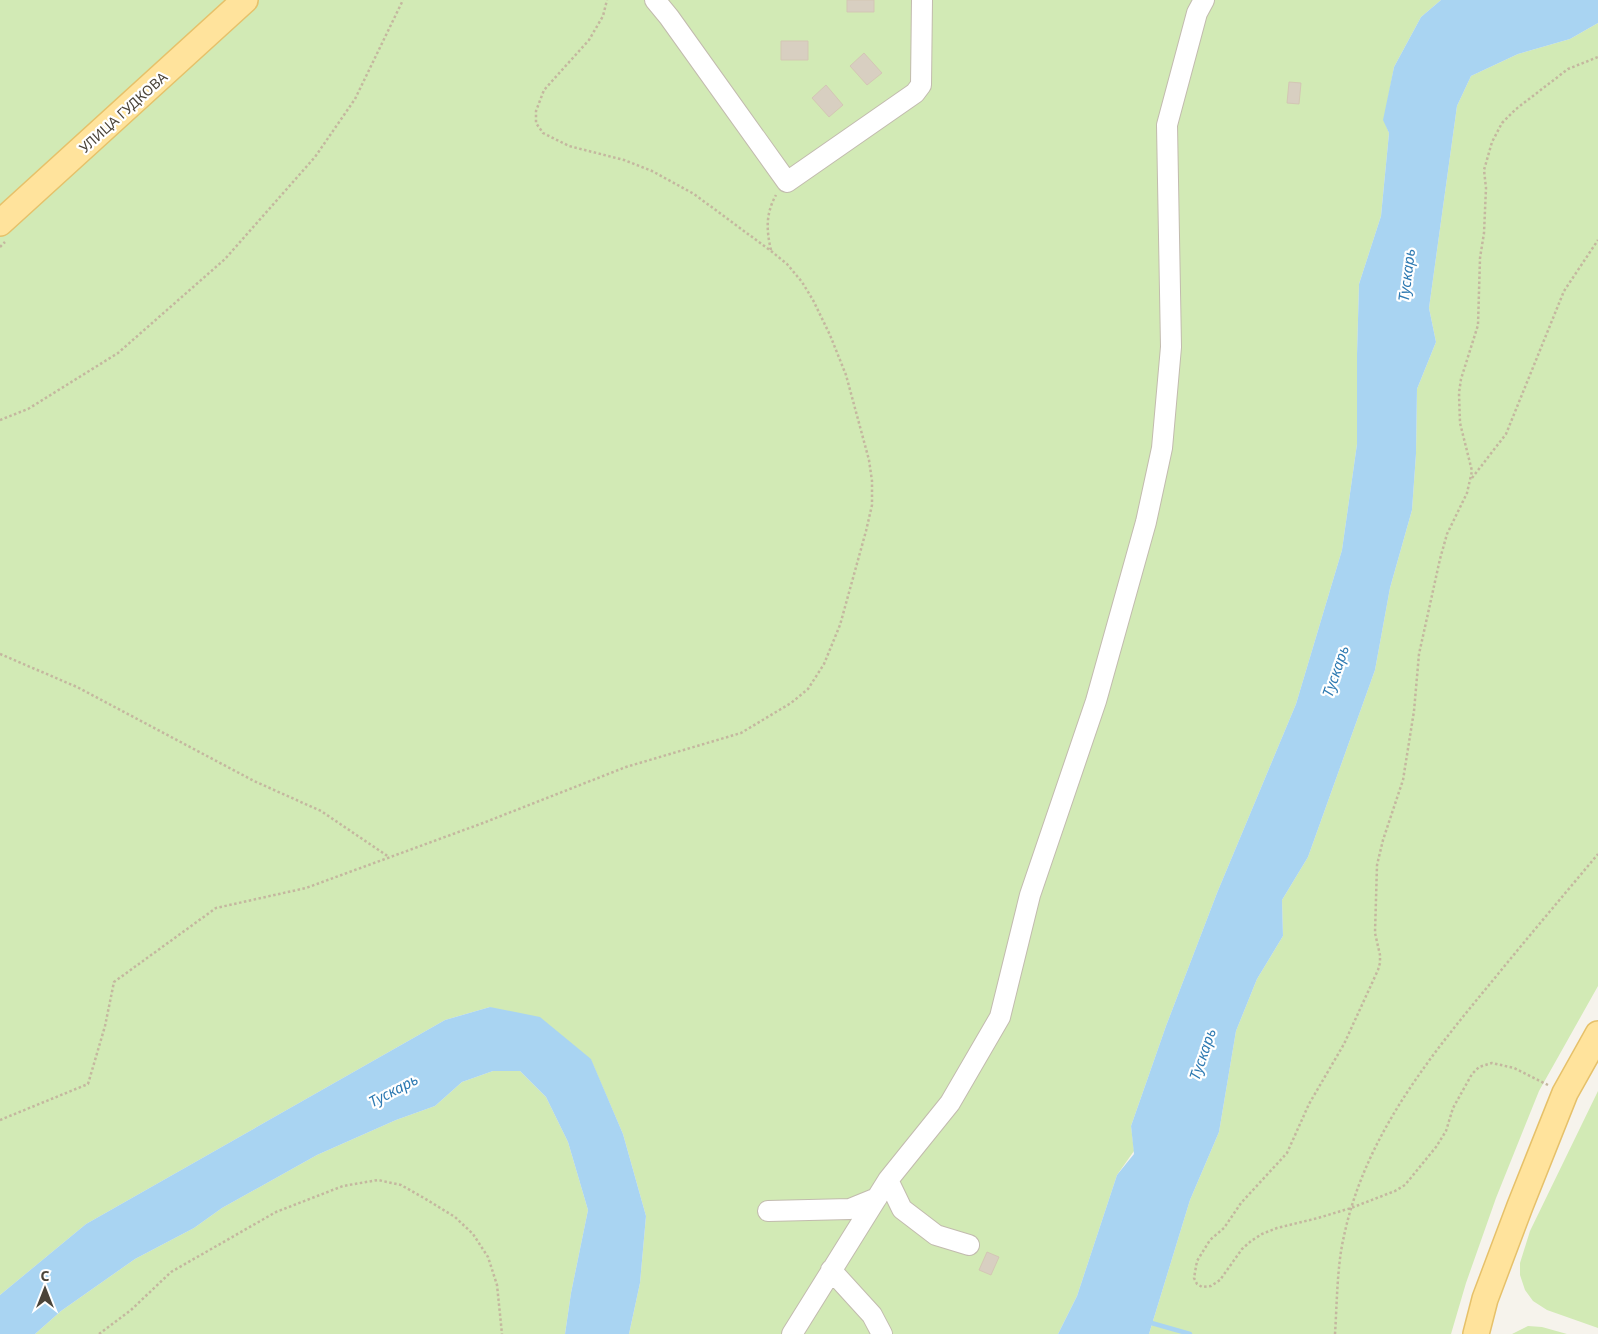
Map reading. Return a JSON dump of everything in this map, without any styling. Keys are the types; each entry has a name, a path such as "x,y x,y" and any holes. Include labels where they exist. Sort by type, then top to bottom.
{"main road":[{"name":"УЛИЦА ГУДКОВА","path":"0,223 245,0"},
{"path":"1476,1334 1485,1299 1565,1093 1598,1034"}],"street":[{"path":"655,0 670,17 787,182 915,93 921,85 922,0"},
{"path":"792,1334 888,1180 950,1103 1000,1017 1030,895 1096,701 1146,522 1162,448 1172,347 1167,125 1197,13 1204,0"},
{"path":"888,1180 902,1209 936,1235 969,1246"},
{"path":"768,1211 850,1209 877,1198"},
{"path":"831,1270 872,1315 882,1334"}],"path":[{"path":"0,420 28,409 118,353 225,260 315,157 355,100 404,0"},
{"path":"0,1120 88,1084 105,1026 114,982 216,908 306,888 483,823 626,767 741,733 791,703 808,689 824,664 840,625 872,505 870,460 846,374 813,300 802,282 787,264 771,251 694,194 652,171 624,160 569,146 543,132 536,123 536,111 544,90 589,40 603,16 607,0"},
{"path":"1565,1093 1514,1068 1492,1064 1479,1067 1472,1074 1452,1108 1446,1131 1436,1147 1405,1185 1395,1191 1351,1208 1277,1228 1262,1234 1250,1241 1242,1249 1220,1280 1211,1286 1202,1287 1196,1284 1194,1270 1197,1261 1210,1240 1224,1228 1241,1203 1287,1153 1309,1104 1350,1031 1378,970 1380,956 1375,933 1378,865 1403,780 1414,711 1419,654 1446,534 1467,493 1471,479 1472,471 1460,423 1459,393 1461,379 1478,325 1480,258 1484,234 1486,188 1484,170 1492,142 1502,123 1516,109 1568,69 1598,57"},
{"path":"771,251 767,232 770,205 777,193 787,182"},
{"path":"1471,479 1506,434 1564,291 1580,264 1598,240"},
{"path":"0,654 77,687 254,781 321,811 390,857"},
{"path":"1335,1334 1343,1237 1351,1208 1375,1147 1398,1105 1444,1040 1598,854"},
{"path":"99,1334 131,1310 171,1272 276,1212 343,1186 378,1180 402,1185 455,1217 473,1234 488,1258 497,1285 502,1334"}],"green space":[{"path":"0,0 1441,0 1421,17 1394,67 1384,120 1389,133 1381,216 1359,284 1357,444 1342,550 1296,704 1217,893 1166,1026 1131,1126 1134,1151 1117,1175 1077,1296 1058,1334 629,1334 640,1283 646,1216 623,1134 591,1060 490,1007 445,1020 86,1224 0,1295"},
{"path":"1598,23 1598,986 1539,1091 1496,1198 1466,1283 1451,1334 1149,1334 1190,1200 1219,1132 1236,1031 1257,979 1283,936 1282,900 1308,857 1375,670 1390,588 1412,510 1416,454 1417,389 1436,342 1429,308 1457,106 1471,76 1518,54 1570,39"},
{"path":"493,1071 520,1071 546,1097 568,1142 588,1210 571,1293 565,1334 35,1334 61,1311 135,1259 194,1228 222,1208 317,1155 396,1120 435,1106 462,1082"},
{"path":"1598,1091 1598,1328 1547,1310 1533,1301 1525,1290 1520,1275 1520,1263 1530,1231"},
{"path":"1528,1326 1542,1327 1567,1334 1512,1334"}],"water":[{"name":"Тускарь","path":"1441,0 1598,0 1598,23 1570,39 1518,54 1471,76 1457,106 1429,308 1436,342 1417,389 1416,454 1412,510 1390,588 1375,670 1308,857 1282,900 1283,936 1257,979 1236,1031 1219,1132 1190,1200 1149,1334 1058,1334 1077,1296 1117,1175 1134,1154 1131,1126 1166,1026 1217,893 1296,704 1342,550 1357,444 1359,284 1381,216 1389,133 1383,120 1394,67 1421,17"},
{"name":"Тускарь","path":"490,1007 540,1017 591,1059 623,1134 646,1216 640,1283 629,1334 565,1334 571,1293 588,1210 568,1142 546,1097 520,1071 493,1071 462,1082 435,1106 396,1120 317,1155 222,1208 194,1228 135,1259 61,1311 35,1334 0,1334 0,1295 86,1224 445,1020"}],"building":[{"path":"847,0 874,0 874,12 847,12"},
{"path":"781,41 808,41 808,60 781,60"},
{"path":"864,53 882,73 867,85 850,66"},
{"path":"1289,82 1301,83 1299,104 1287,103"},
{"path":"826,85 843,105 829,117 812,98"},
{"path":"987,1252 999,1257 991,1275 979,1270"}],"waterway":[{"path":"1148,1322 1190,1334"}]}
